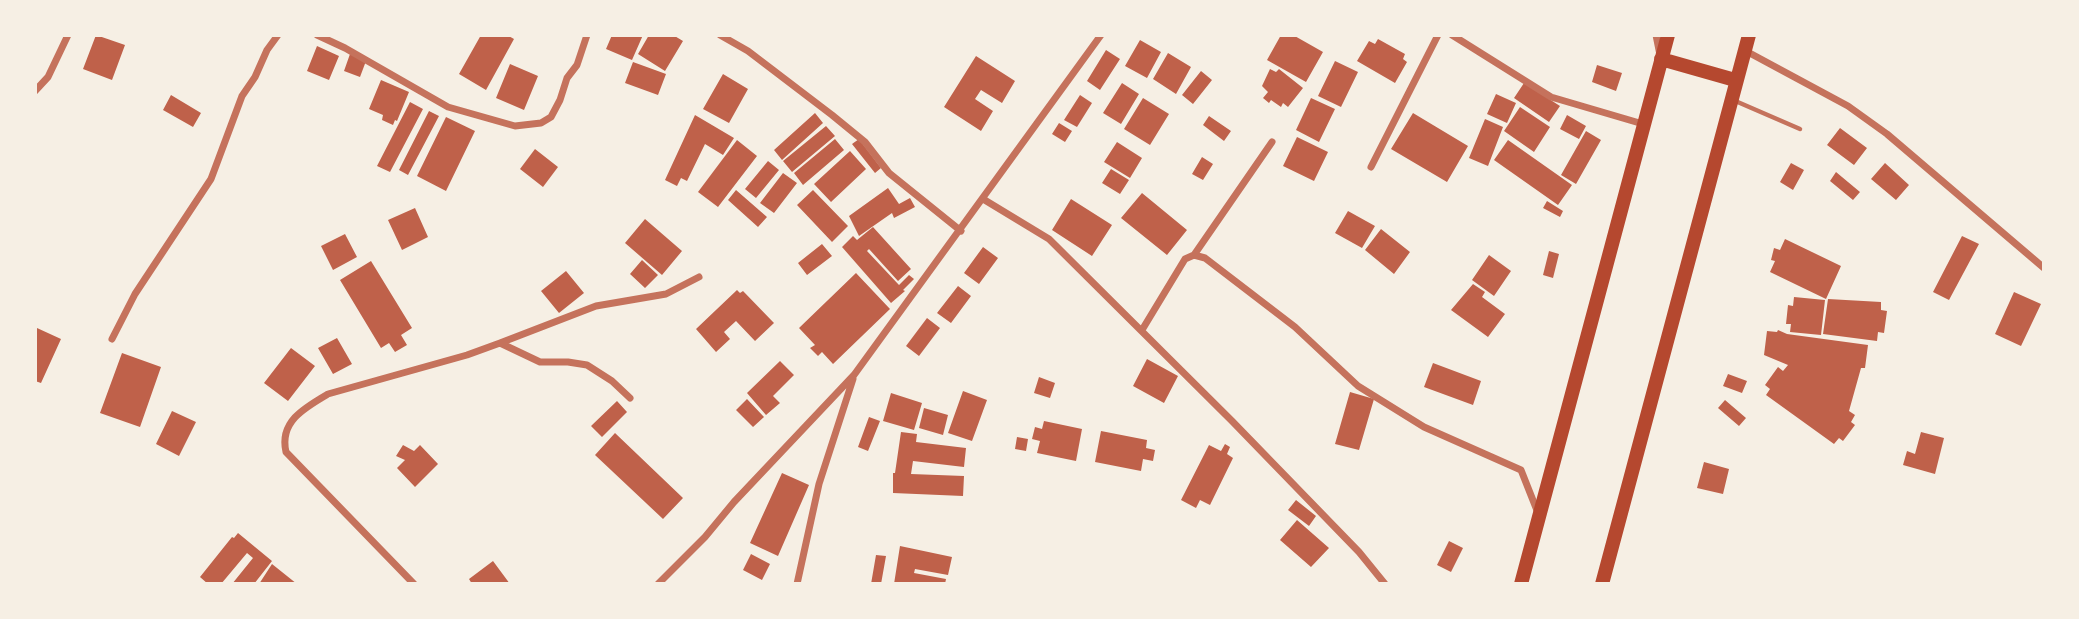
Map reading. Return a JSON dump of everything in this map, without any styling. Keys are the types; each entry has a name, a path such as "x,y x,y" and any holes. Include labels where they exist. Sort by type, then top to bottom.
{"main road":[{"path":"1521,584 1668,35"},
{"path":"1602,584 1749,35"},
{"path":"1661,60 1735,80"}],"street":[{"path":"35,91 48,77 68,35"},
{"path":"112,339 135,294 201,197 220,156 242,96 278,35"},
{"path":"317,35 448,107 515,126 541,123 551,117 561,100 567,78 577,65 587,35"},
{"path":"720,35 748,51 832,115 865,142 889,173 961,231"},
{"path":"658,584 705,537 734,502 854,375 1101,35"},
{"path":"1371,167 1438,35"},
{"path":"1452,35 1551,97 1643,124"},
{"path":"1656,35 1661,60"},
{"path":"1744,50 1848,106 1877,127 2044,268"},
{"path":"1142,330 1185,259 1195,255 1272,142"},
{"path":"983,199 1049,239 1359,552 1385,584"},
{"path":"1195,255 1205,258 1295,327 1358,386 1424,427 1521,470 1540,517"},
{"path":"414,584 286,453 283,439 289,422 309,405 328,394 467,355 596,306 666,294 699,277"},
{"path":"500,343 540,362 587,365 612,381 630,398"},
{"path":"797,584 819,484 854,375"}],"lane":[{"path":"1732,100 1800,128"}],"building":[{"path":"96,35 125,45 112,80 83,69"},
{"path":"481,35 507,35 514,39 486,90 459,74"},
{"path":"612,35 643,35 632,60 606,49"},
{"path":"649,35 673,35 683,41 665,71 638,54"},
{"path":"1281,35 1293,35 1323,52 1306,82 1267,60"},
{"path":"1378,39 1405,54 1403,59 1407,62 1395,83 1357,61 1369,41 1375,44"},
{"path":"1140,40 1161,52 1147,78 1125,66"},
{"path":"317,46 339,56 329,80 307,71"},
{"path":"1106,50 1120,59 1100,90 1087,81"},
{"path":"1168,53 1191,67 1176,94 1153,79"},
{"path":"350,54 366,61 360,77 344,71"},
{"path":"976,56 1015,81 1002,103 981,90 975,99 993,111 981,131 944,107"},
{"path":"1335,61 1358,72 1341,107 1318,96"},
{"path":"633,62 666,74 658,95 625,83"},
{"path":"510,64 538,76 524,110 496,98"},
{"path":"1597,65 1622,73 1616,91 1592,82"},
{"path":"1270,69 1276,72 1279,69 1303,88 1288,107 1283,103 1281,107 1271,100 1269,103 1263,98 1268,92 1262,86"},
{"path":"1201,71 1212,80 1193,104 1182,95"},
{"path":"723,74 748,89 729,123 703,109"},
{"path":"381,80 409,92 393,125 382,120 383,115 369,109"},
{"path":"1122,83 1139,94 1121,124 1103,113"},
{"path":"1524,83 1560,106 1549,122 1514,98"},
{"path":"1496,94 1516,103 1507,123 1487,114"},
{"path":"171,95 201,113 193,127 163,110"},
{"path":"1080,95 1092,103 1077,127 1064,120"},
{"path":"1143,98 1169,114 1150,145 1124,129"},
{"path":"1311,98 1335,109 1319,142 1296,130"},
{"path":"410,102 423,109 390,172 377,166"},
{"path":"1520,107 1550,127 1534,152 1504,131"},
{"path":"429,111 439,116 408,175 399,170"},
{"path":"815,113 823,123 782,160 774,150"},
{"path":"1413,113 1468,146 1447,182 1391,149"},
{"path":"695,115 734,138 723,155 705,144 687,181 681,178 677,186 665,180"},
{"path":"1567,115 1586,126 1579,139 1560,129"},
{"path":"1209,116 1231,131 1224,141 1203,125"},
{"path":"446,117 475,131 446,191 417,176"},
{"path":"1485,119 1503,127 1488,166 1469,158"},
{"path":"1059,123 1072,131 1065,142 1052,134"},
{"path":"826,126 835,136 792,172 783,161"},
{"path":"1840,128 1867,148 1854,165 1827,145"},
{"path":"1586,131 1601,140 1576,184 1561,175"},
{"path":"1297,137 1328,152 1314,181 1283,166"},
{"path":"835,139 844,150 803,185 794,173"},
{"path":"859,139 881,168 875,173 852,144"},
{"path":"737,140 757,156 718,207 698,192"},
{"path":"1508,140 1572,185 1558,205 1494,160"},
{"path":"1117,142 1142,158 1130,178 1104,162"},
{"path":"535,149 558,167 543,187 520,169"},
{"path":"850,151 866,169 831,202 814,184"},
{"path":"1202,157 1213,164 1203,180 1192,174"},
{"path":"768,161 779,170 756,198 745,189"},
{"path":"1791,163 1804,170 1793,190 1780,182"},
{"path":"1885,163 1909,185 1896,200 1871,179"},
{"path":"1111,169 1129,180 1120,194 1102,183"},
{"path":"1836,172 1860,192 1853,200 1830,181"},
{"path":"783,173 797,183 774,213 760,203"},
{"path":"888,188 899,204 910,198 915,207 894,218 892,213 859,236 849,216"},
{"path":"736,190 767,217 758,227 728,200"},
{"path":"813,190 848,226 832,242 797,205"},
{"path":"1142,193 1187,230 1167,255 1121,218"},
{"path":"1071,199 1112,225 1092,256 1052,230"},
{"path":"1547,201 1563,211 1560,217 1543,208"},
{"path":"415,208 428,237 402,250 388,220"},
{"path":"1348,211 1375,226 1362,248 1335,233"},
{"path":"645,219 682,251 662,275 625,243"},
{"path":"873,227 911,269 898,281 869,249 867,251 899,285 909,275 914,279 891,303 842,247 853,236 857,240"},
{"path":"1381,229 1410,252 1394,274 1365,250"},
{"path":"345,234 357,257 333,270 321,246"},
{"path":"1962,236 1979,244 1949,300 1933,292"},
{"path":"1785,239 1841,266 1826,299 1770,272 1775,261 1771,260 1774,248 1780,250"},
{"path":"822,244 832,256 807,275 798,263"},
{"path":"983,247 998,258 979,284 964,273"},
{"path":"1549,251 1559,254 1553,278 1543,275"},
{"path":"1489,255 1511,271 1494,296 1472,280"},
{"path":"642,260 658,275 645,288 630,274"},
{"path":"371,261 412,328 401,335 407,345 395,352 389,343 381,348 340,280"},
{"path":"566,271 584,293 559,313 541,291"},
{"path":"856,273 890,309 833,364 822,352 818,356 810,348 815,345 799,328"},
{"path":"1473,284 1485,292 1482,297 1505,314 1488,337 1451,310"},
{"path":"958,286 971,296 951,323 937,313"},
{"path":"737,290 740,293 743,291 774,323 755,341 736,321 724,332 730,339 716,352 696,329"},
{"path":"2014,292 2041,304 2021,346 1995,334"},
{"path":"1794,297 1825,300 1821,335 1790,332 1791,324 1786,324 1788,305 1793,306"},
{"path":"1828,299 1881,302 1881,310 1887,311 1884,333 1878,332 1877,341 1823,334"},
{"path":"927,318 940,328 919,356 906,346"},
{"path":"37,328 61,339 41,383 35,381"},
{"path":"1778,330 1787,334 1868,345 1865,368 1861,368 1849,411 1855,415 1851,422 1855,425 1843,441 1839,438 1834,444 1766,395 1770,389 1765,385 1778,367 1783,371 1788,365 1764,355 1767,331"},
{"path":"337,338 352,364 333,374 318,348"},
{"path":"291,348 315,366 288,401 264,383"},
{"path":"122,353 161,367 140,427 100,413"},
{"path":"1147,359 1178,376 1164,403 1133,386"},
{"path":"780,361 794,375 773,396 780,403 766,415 747,393"},
{"path":"1433,363 1481,381 1473,405 1424,387"},
{"path":"1728,374 1747,381 1742,393 1723,386"},
{"path":"1039,377 1055,383 1050,398 1034,393"},
{"path":"963,391 987,400 972,441 948,433"},
{"path":"1350,392 1374,399 1359,450 1335,444"},
{"path":"891,393 922,403 914,430 883,421"},
{"path":"747,399 764,417 753,427 736,410"},
{"path":"1725,400 1746,418 1739,426 1718,408"},
{"path":"617,401 627,412 602,437 591,426"},
{"path":"924,408 948,415 943,435 919,428"},
{"path":"172,411 196,422 179,456 156,444"},
{"path":"869,417 880,421 868,451 858,447"},
{"path":"1044,421 1082,429 1076,461 1037,453 1040,441 1032,439 1035,427 1042,429"},
{"path":"1101,431 1147,440 1146,448 1155,450 1153,461 1143,459 1141,471 1095,462"},
{"path":"901,432 917,434 916,442 966,448 964,467 913,461 911,474 964,476 963,496 893,493 893,473"},
{"path":"1921,432 1944,438 1935,474 1903,465 1907,451 1915,454"},
{"path":"615,433 683,498 663,519 595,455"},
{"path":"1017,437 1028,439 1026,451 1015,449"},
{"path":"1225,444 1230,447 1227,454 1233,458 1210,505 1200,500 1196,508 1181,500 1209,445 1221,451"},
{"path":"403,445 414,451 420,445 438,464 415,487 397,468 405,460 396,456"},
{"path":"1704,462 1729,469 1723,494 1697,488"},
{"path":"782,473 809,485 778,556 750,543"},
{"path":"1296,500 1316,516 1309,526 1288,510"},
{"path":"1297,520 1329,548 1311,567 1280,540"},
{"path":"238,533 272,561 254,584 232,584 253,558 247,553 221,584 208,584 200,577"},
{"path":"1449,541 1463,548 1451,572 1437,565"},
{"path":"900,546 952,557 948,575 915,569 914,573 946,579 945,584 894,584"},
{"path":"751,554 770,564 762,580 743,570"},
{"path":"876,555 886,556 881,584 871,584"},
{"path":"493,561 510,584 472,584 469,579"},
{"path":"272,564 297,584 259,584"}]}
